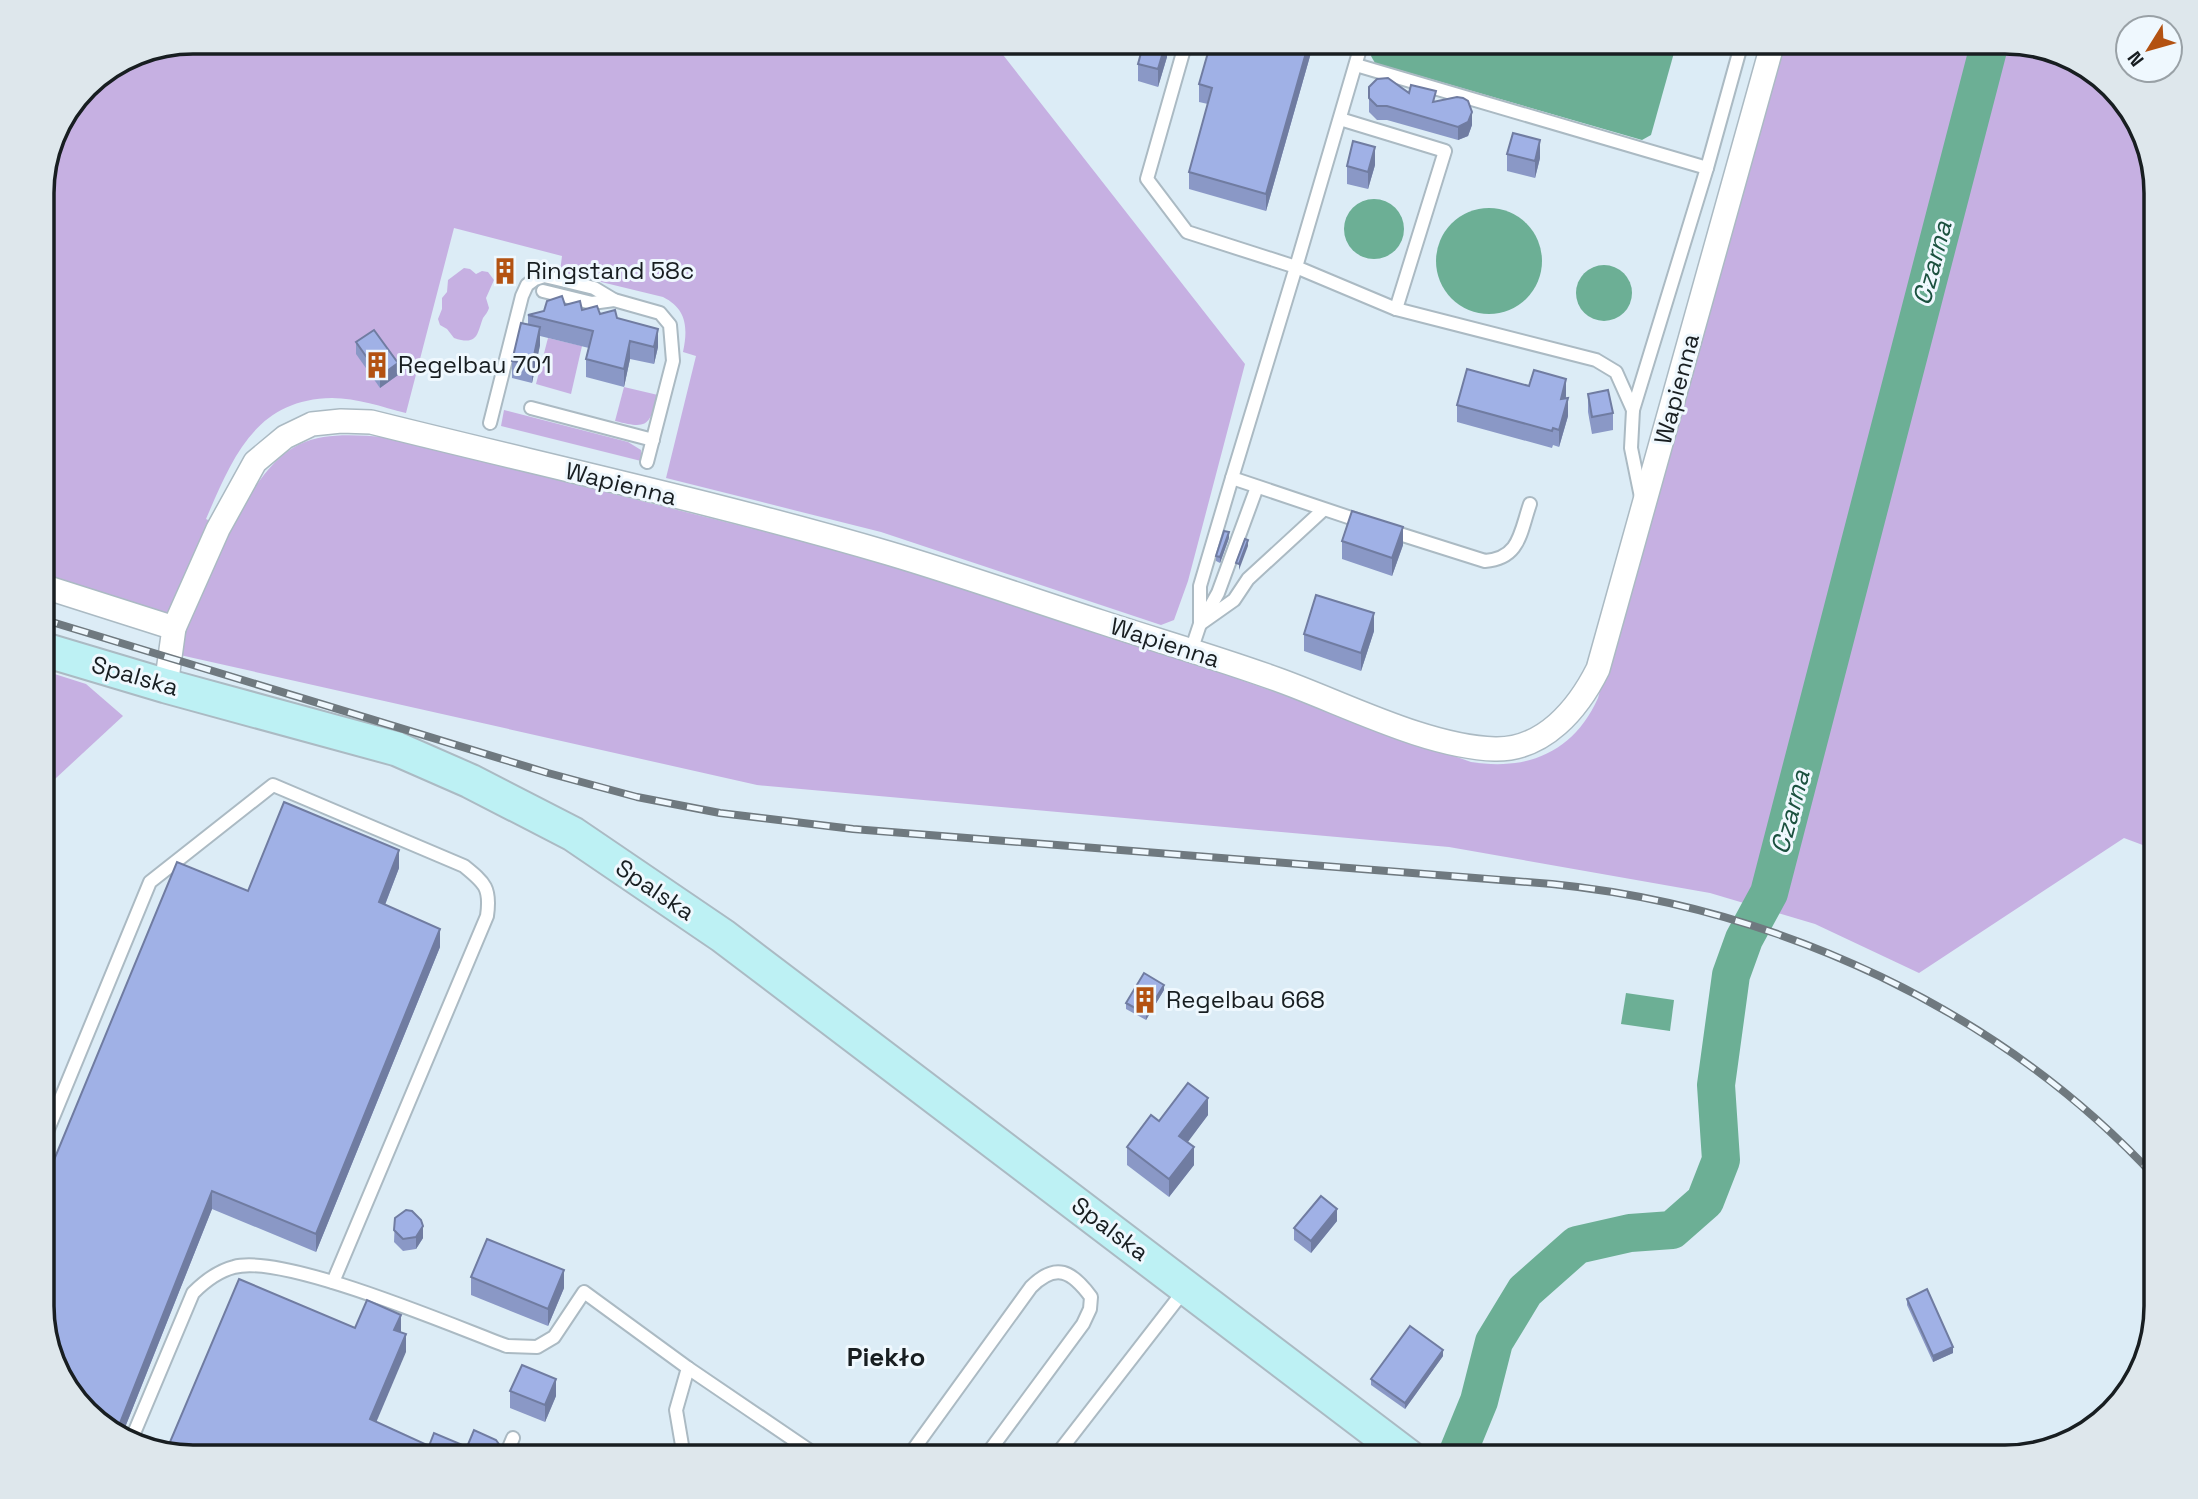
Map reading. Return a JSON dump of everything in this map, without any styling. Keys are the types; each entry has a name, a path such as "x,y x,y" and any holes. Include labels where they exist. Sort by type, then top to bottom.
{"street":[{"name":"Wapienna","path":"166,686 174,628 218,529 255,462 285,437 312,424 341,421 383,425 888,553 1276,679 1400,727 1449,741 1498,749 1525,745 1560,722 1586,693 1598,669 1770,54"},
{"path":"55,590 174,628"},
{"name":"Spalska","path":"55,653 397,749 470,781 573,834 723,936 1393,1445"}],"lane":[{"path":"1182,54 1147,179 1187,232 1296,267 1396,309 1596,360 1616,372 1633,410"},
{"path":"1200,624 1200,586 1359,54"},
{"path":"1644,511 1631,448 1633,410 1739,54"},
{"path":"1356,65 1707,168"},
{"path":"1340,119 1445,151 1396,309"},
{"path":"490,423 527,285 544,276 594,288 614,300 660,313 670,325 673,360 648,462"},
{"path":"543,291 592,303 614,300"},
{"path":"531,408 653,440"},
{"path":"1232,478 1322,510 1485,561 1507,556 1515,548 1530,505"},
{"path":"1191,651 1200,624 1219,593 1257,487"},
{"path":"1200,624 1234,600 1248,579 1322,510"},
{"path":"55,1112 149,883 273,785 464,866 481,879 490,897 487,916 333,1282"},
{"path":"135,1431 193,1293 206,1280 235,1266 267,1265 333,1282 507,1346 537,1347 554,1337 584,1292 688,1368 801,1445"},
{"path":"917,1445 1031,1287 1042,1277 1055,1272 1070,1275 1081,1283 1091,1297 1090,1309 1083,1324 994,1445"},
{"path":"1064,1445 1186,1287"},
{"path":"682,1445 676,1410 688,1368"},
{"path":"510,1445 513,1438"}],"shaded area":[{"path":"1674,54 1651,135 1642,140 1375,63 1371,56"},
{"path":"1781,54 2023,55 2066,69 2089,83 2103,95 2125,124 2139,157 2143,175 2144,846 2124,838 1919,973 1815,924 1710,893 1449,847 757,785 180,655 191,617 224,543 245,504 270,468 284,454 310,440 342,435 375,436 858,555 1202,666 1471,762 1512,763 1547,754 1576,732 1598,698"},
{"path":"1003,55 1245,364 1188,581 1174,620 1161,625 881,532 666,478 696,356 683,352 685,327 677,307 663,297 560,272 562,256 454,228 406,413 360,401 332,398 306,401 283,409 265,421 250,436 226,475 206,519 210,521 167,618 55,580 57,166 69,132 95,95 124,73 166,57"},
{"path":"1374,199 1391,204 1399,212 1404,229 1399,246 1391,254 1374,259 1357,254 1349,246 1344,229 1349,212 1357,204"},
{"path":"1489,208 1509,212 1526,224 1538,241 1542,261 1538,281 1526,298 1509,310 1489,314 1469,310 1452,298 1440,281 1436,261 1440,241 1452,224 1469,212"},
{"path":"1604,265 1615,267 1624,273 1630,282 1630,304 1624,313 1615,319 1604,321 1593,319 1584,313 1578,304 1576,293 1578,282 1584,273 1593,267"},
{"path":"464,268 476,274 488,272 494,280 486,298 489,309 478,333 468,340 454,338 440,325 438,319 448,280"},
{"path":"548,338 582,346 571,394 536,384"},
{"path":"624,387 658,395 652,414 645,423 634,425 615,421"},
{"path":"504,410 628,442 641,450 641,461 501,426"},
{"path":"55,674 86,684 123,716 55,779"},
{"path":"1626,993 1674,1000 1670,1031 1621,1024"}],"building":[{"path":"1141,54 1162,54 1158,69 1138,64"},
{"path":"1207,54 1305,54 1266,194 1189,172 1212,88 1199,84"},
{"path":"1388,78 1409,93 1411,85 1436,91 1433,102 1463,98 1468,101 1472,112 1468,122 1458,127 1387,106 1377,106 1369,98 1369,87 1377,79"},
{"path":"1513,133 1540,140 1535,161 1507,154"},
{"path":"1353,141 1375,147 1368,172 1347,166"},
{"path":"562,296 565,305 580,301 582,310 597,306 600,314 615,310 617,318 658,329 654,347 630,341 624,369 586,359 593,331 528,315 544,311 547,301"},
{"path":"521,323 540,327 532,365 512,361"},
{"path":"374,330 398,363 380,376 356,342"},
{"path":"1467,369 1529,386 1534,370 1566,379 1561,399 1568,398 1559,430 1553,428 1552,431 1457,405"},
{"path":"1608,390 1613,413 1592,417 1588,394"},
{"path":"1352,511 1403,527 1392,558 1342,541"},
{"path":"1224,531 1229,532 1220,557 1216,556"},
{"path":"1245,539 1248,540 1239,564 1236,563"},
{"path":"1316,595 1374,613 1361,653 1304,634"},
{"path":"284,802 399,850 379,902 440,929 316,1234 212,1191 120,1423 95,1404 83,1390 65,1359 57,1333 55,1158 177,862 248,891"},
{"name":"Regelbau 668","path":"1144,973 1164,985 1146,1014 1126,1003"},
{"path":"1188,1083 1208,1098 1179,1136 1194,1147 1169,1179 1127,1147 1151,1115 1159,1121"},
{"path":"1321,1196 1337,1209 1311,1241 1294,1228"},
{"path":"406,1210 412,1211 423,1226 416,1237 403,1239 394,1230 395,1218"},
{"path":"487,1239 564,1270 548,1309 471,1277"},
{"path":"239,1279 355,1328 367,1300 401,1315 394,1330 406,1334 370,1419 427,1445 170,1443"},
{"path":"1927,1289 1953,1347 1933,1356 1907,1299"},
{"path":"1410,1326 1443,1350 1405,1403 1371,1379"},
{"path":"522,1365 556,1379 545,1405 510,1391"},
{"path":"474,1430 496,1440 500,1445 468,1445"},
{"path":"434,1433 462,1445 429,1445"}],"waterway":[{"name":"Czarna","path":"1461,1445 1479,1401 1494,1342 1525,1291 1577,1245 1630,1233 1672,1230 1705,1201 1721,1160 1716,1085 1731,975 1744,939 1769,893 1987,54"}],"railway":[{"path":"55,623 548,773 637,797 720,813 853,829 1552,884 1636,896 1720,916 1802,943 1881,977 1956,1017 2028,1064 2095,1118 2144,1166"}],"place":[{"name":"Ringstand 58c","path":"505,271"},
{"name":"Regelbau 701","path":"377,365"},
{"name":"Regelbau 668","path":"1145,1000"}],"district":[{"name":"Piekło","path":"886,1357"}]}
